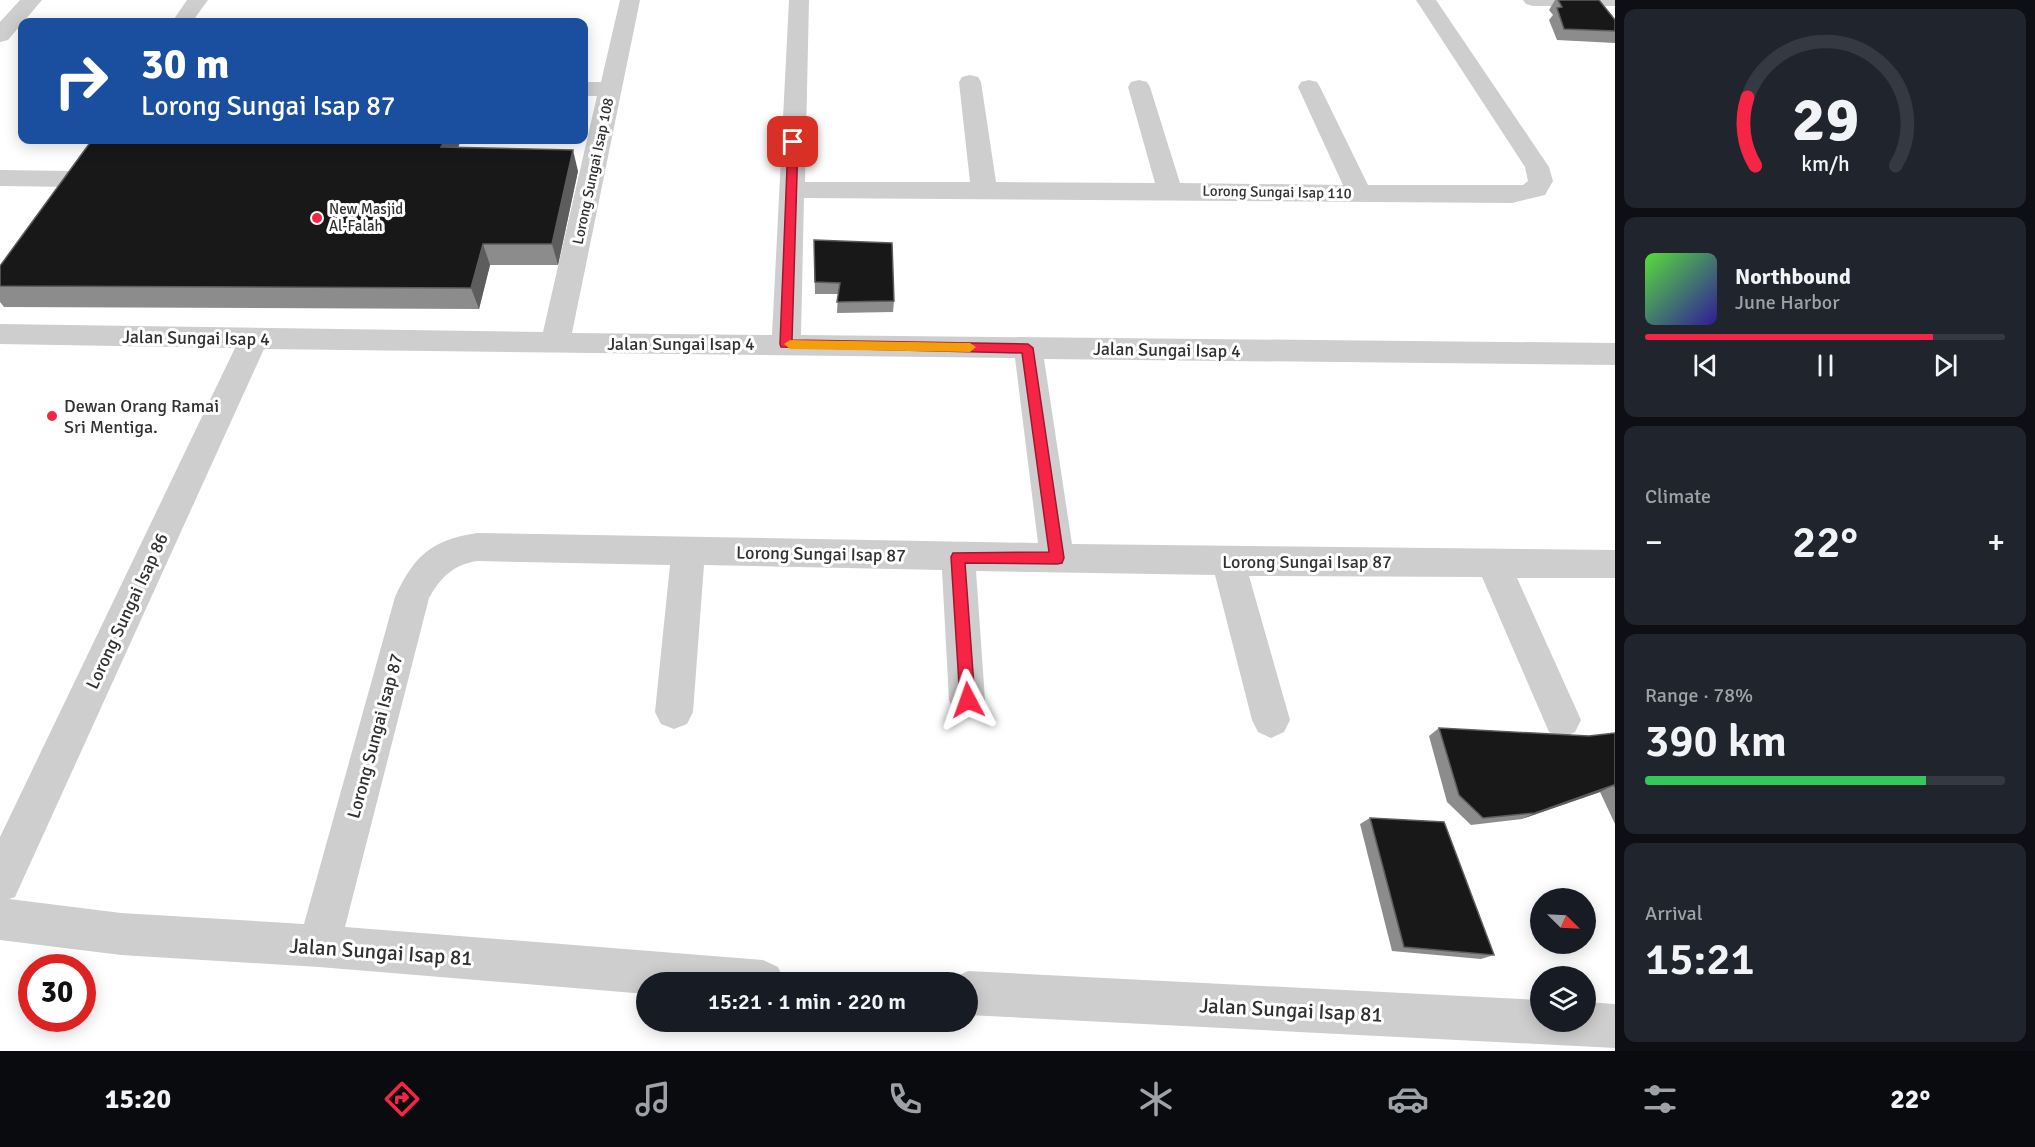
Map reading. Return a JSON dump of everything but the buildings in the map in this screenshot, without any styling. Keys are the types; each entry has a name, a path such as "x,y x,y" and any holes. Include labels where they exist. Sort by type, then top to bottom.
{"street":[{"path":"0,35 32,0"},
{"path":"185,18 198,0"},
{"name":"Lorong Sungai Isap 108","path":"555,343 630,0"},
{"path":"786,344 799,0"},
{"name":"Lorong Sungai Isap 110","path":"791,190 1512,195 1535,191 1540,184 1541,177 1537,167 1426,0"},
{"path":"1533,0 1613,0"},
{"path":"970,82 984,190"},
{"path":"1138,87 1170,191"},
{"path":"1309,87 1359,193"},
{"path":"588,89 611,89"},
{"path":"0,178 80,169 53,206"},
{"name":"Jalan Sungai Isap 4","path":"0,334 555,343 1615,354"},
{"name":"Lorong Sungai Isap 86","path":"0,882 254,339"},
{"path":"1028,348 1057,558"},
{"name":"Lorong Sungai Isap 87","path":"319,946 412,597 422,578 436,561 457,549 477,547 958,557 1615,564"},
{"path":"674,712 688,551"},
{"path":"958,557 968,700"},
{"path":"1228,561 1271,720"},
{"path":"1493,563 1562,720"},
{"name":"Jalan Sungai Isap 81","path":"0,919 121,934 319,946 640,972"},
{"name":"Jalan Sungai Isap 81","path":"978,994 1615,1026"}],"slow traffic":[{"path":"790,344 970,347"}],"place":[{"name":"New Masjid Al-Falah","path":"317,218"},
{"name":"Dewan Orang Ramai Sri Mentiga.","path":"52,416"}],"route":[{"path":"793,142 786,344 1028,348 1057,558 958,557 968,700"}]}
